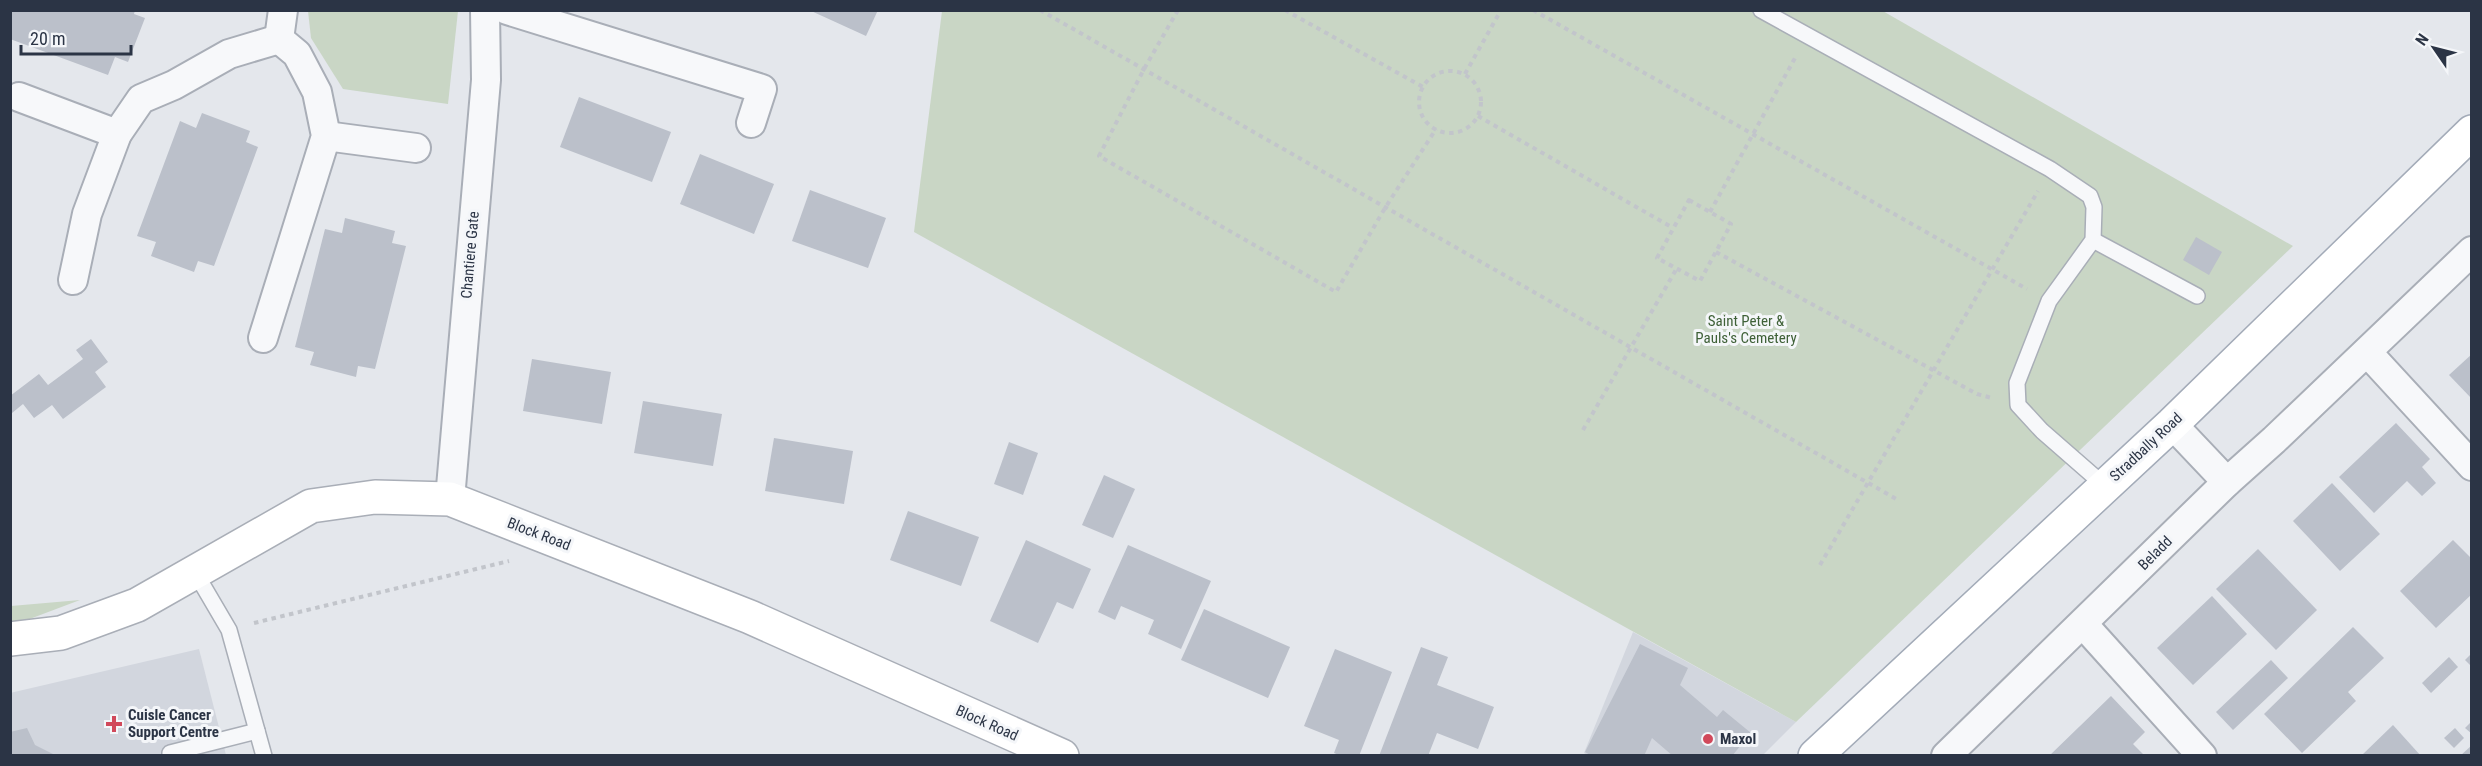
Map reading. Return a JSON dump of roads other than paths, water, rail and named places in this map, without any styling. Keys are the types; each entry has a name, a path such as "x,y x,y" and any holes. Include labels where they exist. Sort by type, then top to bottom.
{"street":[{"path":"279,39 283,10"},
{"name":"Chantiere Gate","path":"450,499 486,80 485,10"},
{"path":"507,10 762,89 751,123"},
{"path":"74,280 87,214 117,134 141,99 174,85 230,54 279,39"},
{"path":"263,339 326,136 317,92 297,54 279,39"},
{"path":"19,97 117,134"},
{"name":"Stradbally Road","path":"1815,756 2172,424 2472,132"},
{"path":"326,136 416,148"},
{"name":"Beladd","path":"1946,756 2227,482 2472,251"},
{"path":"2367,352 2472,466"},
{"path":"2172,424 2227,482"},
{"name":"Block Road","path":"10,639 61,633 137,605 311,506 375,497 450,499 750,617 1046,752"},
{"path":"2083,624 2202,756"}],"lane":[{"path":"1761,10 2050,169 2090,196 2094,207 2093,240 2049,301 2017,383 2019,405 2042,431 2105,486"},
{"path":"2093,240 2197,296"},
{"path":"195,572 229,630 264,756"},
{"path":"170,753 257,731"}],"place":[{"name":"Cuisle Cancer Support Centre","path":"114,724"},
{"name":"Maxol","path":"1708,739"}],"park label":[{"name":"Saint Peter & Pauls's Cemetery","path":"1746,330"}]}
